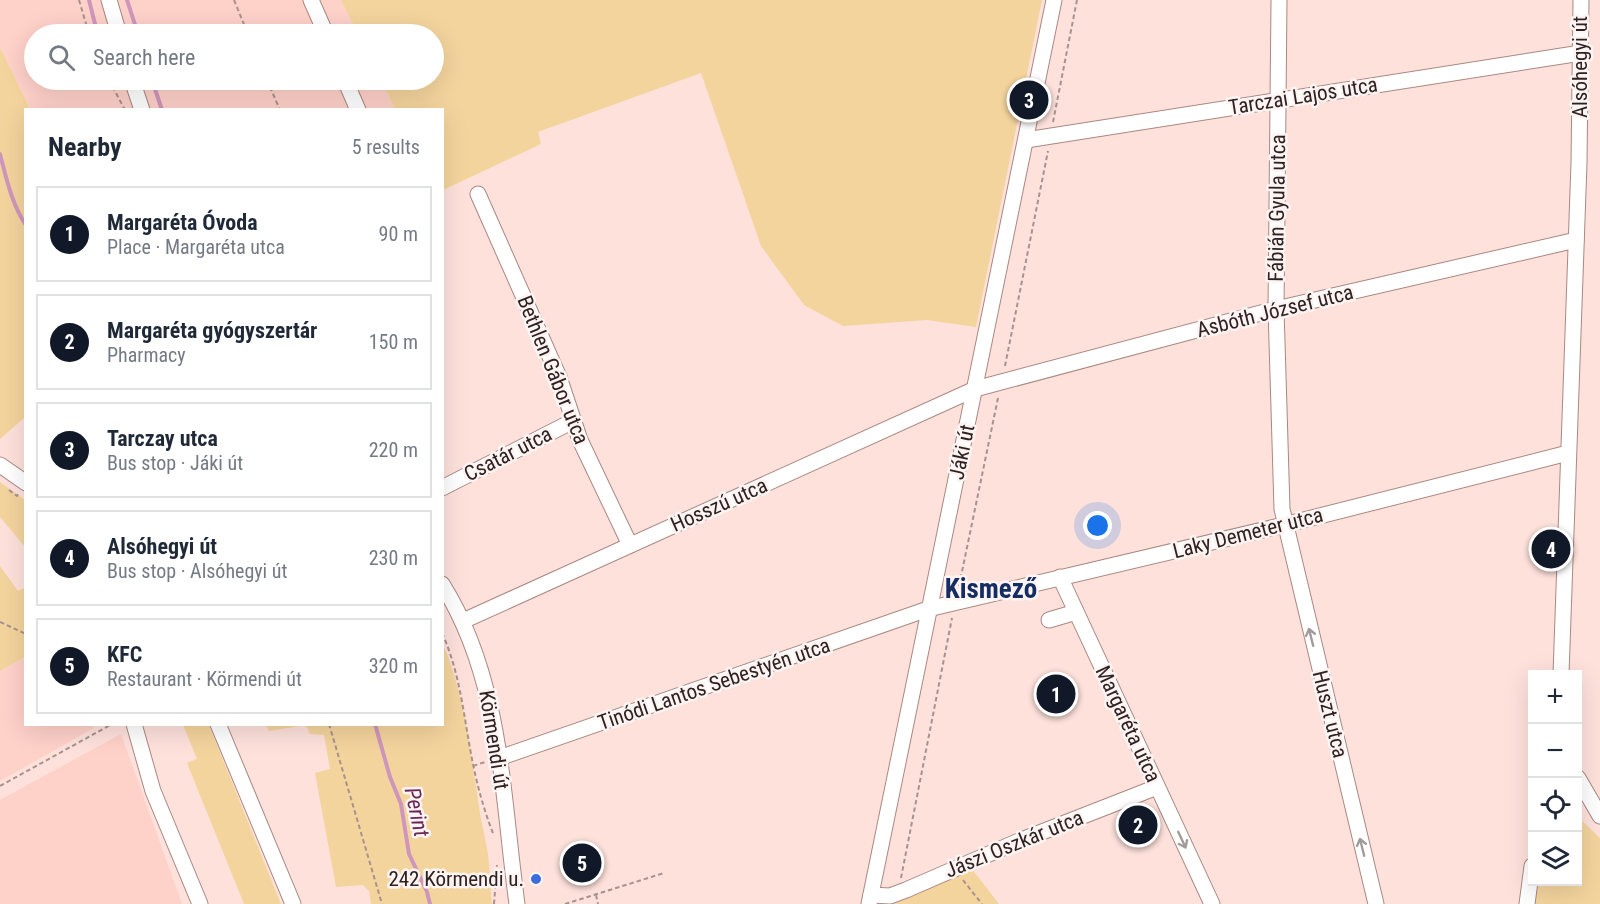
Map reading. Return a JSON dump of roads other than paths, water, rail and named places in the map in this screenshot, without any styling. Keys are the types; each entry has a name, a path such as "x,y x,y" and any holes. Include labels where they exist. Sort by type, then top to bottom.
{"street":[{"path":"109,0 116,24"},
{"path":"311,0 322,24"},
{"name":"Jáki út","path":"870,899 1054,0"},
{"name":"Fábián Gyula utca","path":"1279,0 1276,309 1284,525"},
{"name":"Alsóhegyi út","path":"1560,670 1576,240 1581,0"},
{"name":"Tarczai Lajos utca","path":"1026,140 1581,53"},
{"path":"135,90 141,108"},
{"path":"349,90 357,108"},
{"name":"Bethlen Gábor utca","path":"478,194 558,377 580,440 630,545"},
{"name":"Asbóth József utca","path":"975,389 1276,309 1576,240"},
{"name":"Hosszú utca","path":"463,621 975,389"},
{"name":"Csatár utca","path":"444,487 573,421"},
{"name":"Laky Demeter utca","path":"928,609 1284,525 1568,453"},
{"path":"0,465 24,482"},
{"name":"Huszt utca","path":"1284,525 1376,904"},
{"name":"Margaréta utca","path":"1060,577 1212,904"},
{"name":"Körmendi út","path":"444,588 463,621 485,682 499,758 517,904"},
{"name":"Tinódi Lantos Sebestyén utca","path":"499,758 928,609"},
{"path":"1049,620 1076,612"},
{"path":"135,726 153,791 200,904"},
{"path":"219,726 293,904"},
{"name":"Jászi Oszkár utca","path":"870,899 898,893 1019,841 1157,787"},
{"path":"1582,789 1600,816"},
{"path":"1527,904 1530,886"}],"waterway":[{"path":"89,0 95,24"},
{"path":"127,0 135,24"},
{"path":"155,90 161,108"},
{"name":"Perint","path":"0,154 13,200 24,222"},
{"name":"Perint","path":"376,726 390,777 401,804 409,854 427,892 430,904"}],"place":[{"name":"Tarczay utca","path":"1029,100"},
{"name":"Alsóhegyi út","path":"1551,549"},
{"name":"Margaréta Óvoda","path":"1056,694"},
{"name":"Margaréta gyógyszertár","path":"1138,825"},
{"name":"KFC","path":"582,863"},
{"name":"242 Körmendi u.","path":"536,879"}],"district":[{"name":"Kismező","path":"991,589"}]}
